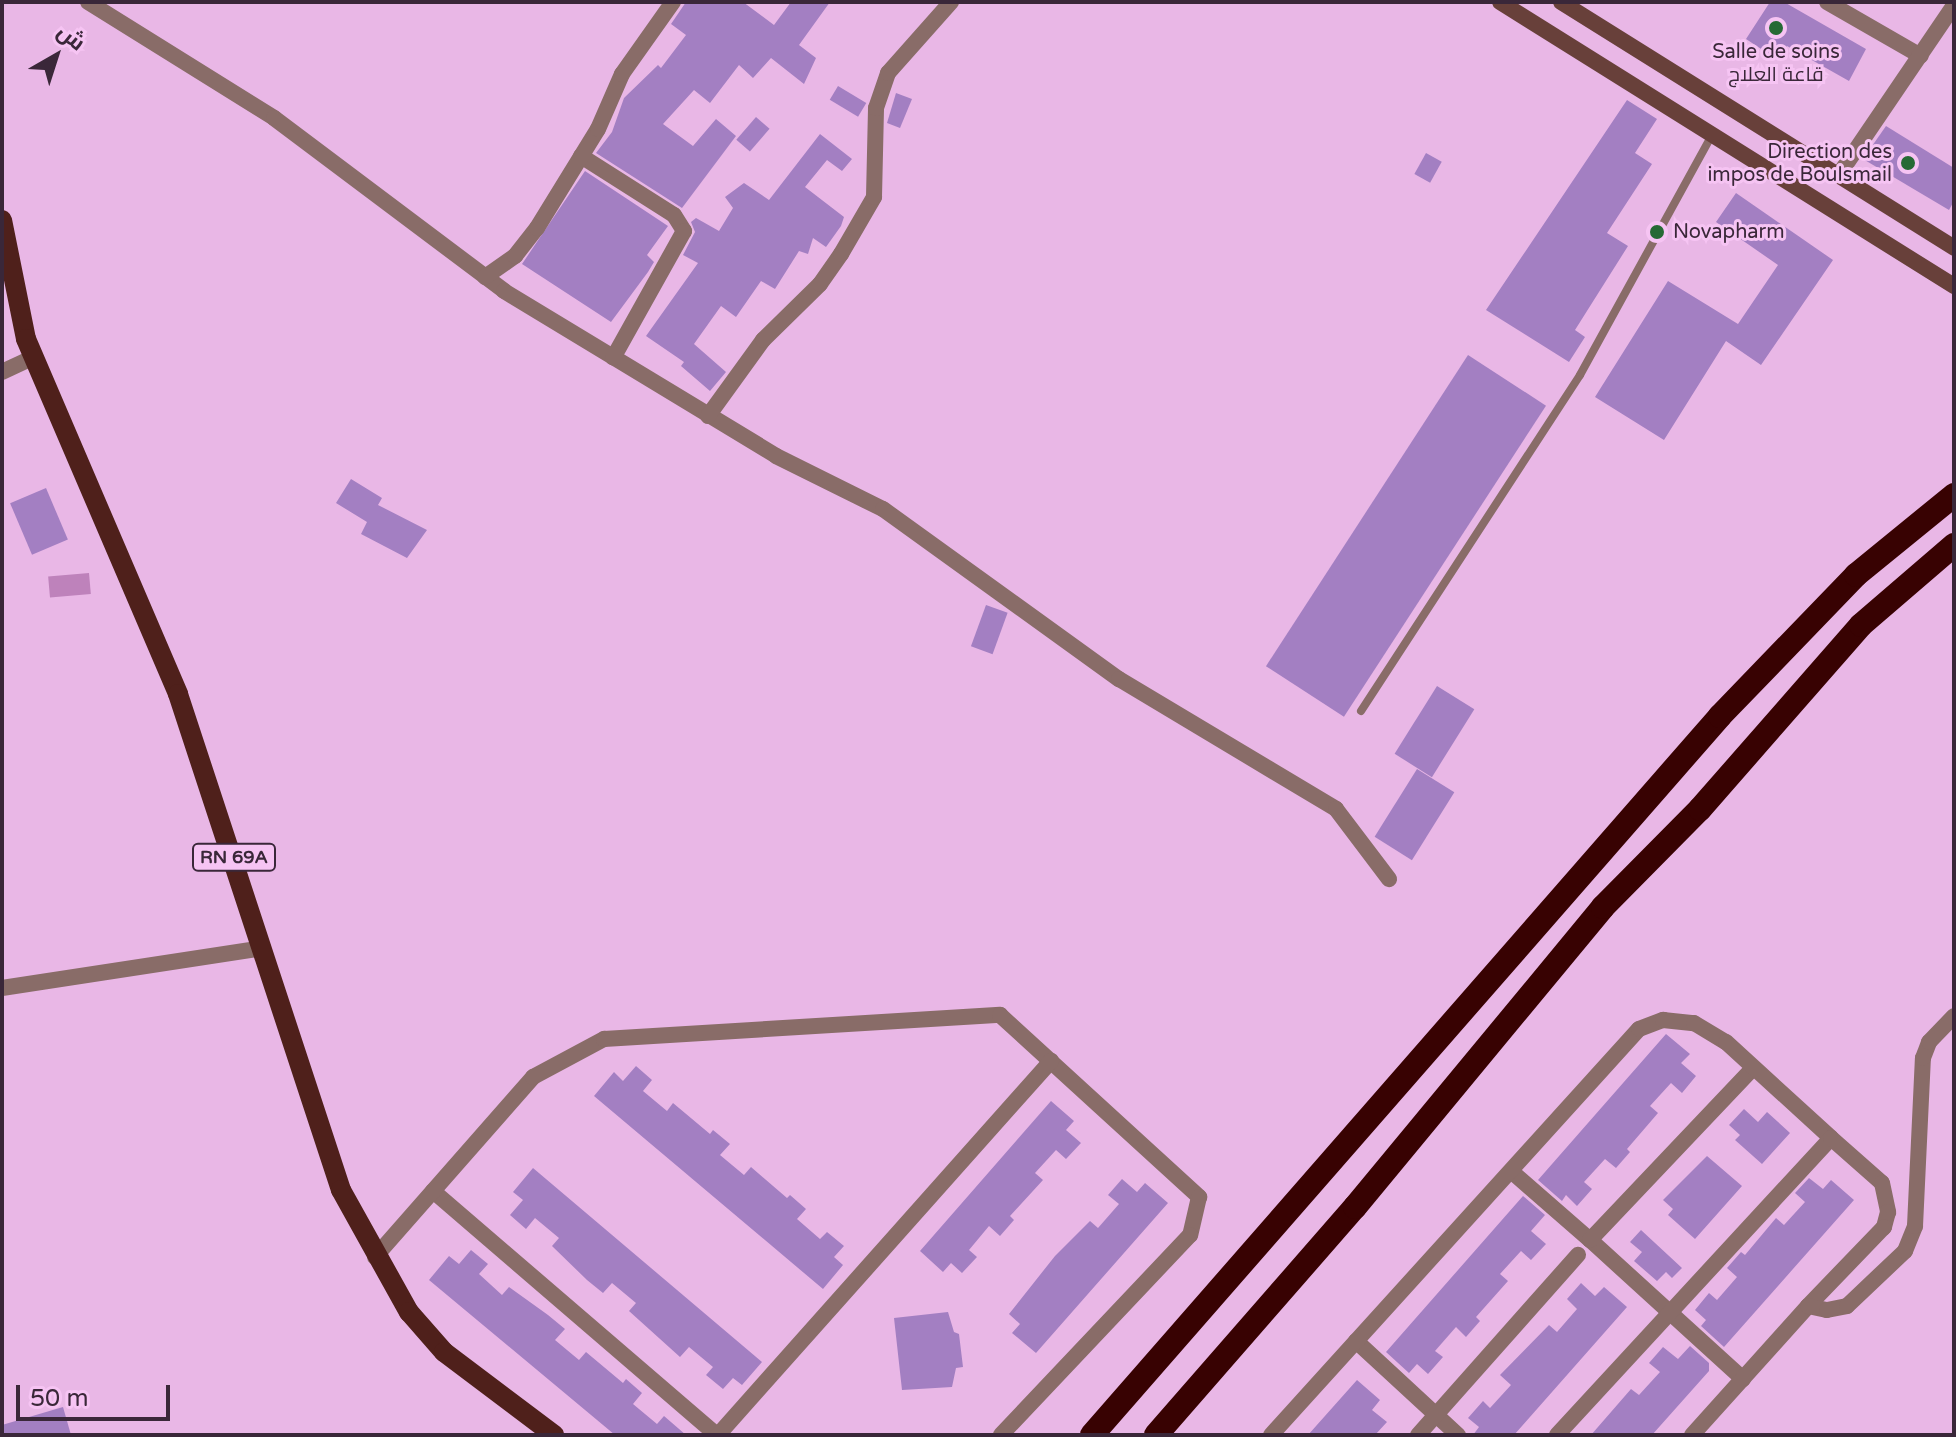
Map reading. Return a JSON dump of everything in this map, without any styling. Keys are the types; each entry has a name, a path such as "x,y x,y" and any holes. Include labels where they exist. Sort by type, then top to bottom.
{"highway":[{"path":"1092,1435 1720,716 1856,575 1954,495"},
{"path":"1156,1435 1355,1207 1603,907 1700,809 1836,651 1882,604 1954,545"}],"main road":[{"path":"1500,2 1714,132 1954,286"},
{"path":"1561,2 1582,8 1954,248"},
{"name":"RN 69A","path":"2,220 32,358 178,694 341,1190 375,1257 409,1312 444,1352 554,1435"}],"street":[{"path":"88,2 274,118 485,277 708,416 883,509 1119,679 1336,809 1389,879"},
{"path":"485,277 527,243 581,156 622,74 673,2"},
{"path":"708,416 763,340 820,284 841,254 874,197 876,108 888,73 951,2"},
{"path":"1827,2 1921,56"},
{"path":"1838,176 1954,5"},
{"path":"581,156 670,212 684,231 613,358"},
{"path":"2,372 32,358"},
{"path":"2,988 263,948"},
{"path":"375,1257 533,1077 604,1039 1000,1015 1199,1197 1190,1235 1001,1435"},
{"path":"1808,1306 1827,1310 1847,1306 1905,1251 1915,1226 1923,1058 1929,1042 1954,1016"},
{"path":"1271,1435 1639,1029 1663,1020 1694,1023 1726,1042 1882,1183 1888,1212 1884,1227 1692,1435"},
{"path":"433,1191 718,1435 1051,1061"},
{"path":"1590,1240 1753,1068"},
{"path":"1557,1435 1831,1138"},
{"path":"1511,1171 1743,1379"},
{"path":"1418,1435 1578,1255"},
{"path":"1356,1341 1458,1435"}],"lane":[{"path":"1361,711 1580,375 1714,132"}],"shaded area":[{"path":"89,573 91,594 50,597 48,577"}],"building":[{"path":"686,2 743,2 774,25 791,2 830,2 799,45 816,58 804,84 771,58 753,78 739,65 710,103 694,90 663,124 693,146 716,119 736,136 682,208 596,153 612,132 624,98 658,65 661,68 686,35 671,24"},
{"path":"1770,2 1784,2 1866,49 1849,81 1787,46 1778,60 1746,39"},
{"path":"838,86 866,103 858,117 830,100"},
{"path":"896,93 912,99 900,128 887,123"},
{"path":"1627,100 1657,119 1635,153 1652,164 1607,233 1628,246 1575,330 1585,337 1569,362 1486,310"},
{"path":"756,117 770,129 750,151 736,140"},
{"name":"Direction des impos de BouIsmail","path":"1886,126 1954,168 1954,201 1949,210 1863,159"},
{"path":"820,134 852,159 842,171 827,160 805,187 844,217 841,226 826,247 813,238 808,254 799,251 775,289 761,281 736,317 721,306 694,344 726,372 710,391 681,366 684,362 646,336 698,263 683,255 695,232 691,222 696,218 719,231 733,208 725,197 744,183 769,200"},
{"path":"1426,153 1442,162 1430,183 1414,174"},
{"path":"585,171 668,226 647,255 654,262 611,322 522,264"},
{"path":"1736,193 1833,260 1761,365 1726,341 1664,440 1595,397 1668,281 1738,324 1778,265 1716,222"},
{"path":"1468,355 1546,406 1344,717 1266,666"},
{"path":"351,479 382,498 378,505 427,530 407,558 361,534 367,522 336,503"},
{"path":"46,488 68,540 32,555 10,503"},
{"path":"986,605 1008,613 993,654 971,646"},
{"path":"1437,686 1474,709 1432,777 1395,754"},
{"path":"1417,769 1454,792 1412,860 1375,837"},
{"path":"1666,1034 1690,1054 1681,1063 1696,1076 1682,1093 1671,1083 1650,1106 1658,1113 1627,1149 1630,1152 1616,1168 1605,1159 1584,1182 1592,1189 1577,1206 1566,1195 1562,1201 1538,1180"},
{"path":"636,1066 652,1080 643,1091 667,1111 673,1103 710,1134 713,1130 730,1144 720,1155 744,1175 751,1167 787,1198 790,1195 806,1209 797,1219 820,1239 827,1232 844,1246 834,1257 843,1265 823,1289 594,1096 614,1072 623,1081"},
{"path":"1051,1101 1074,1121 1066,1130 1081,1143 1066,1159 1056,1150 1035,1173 1043,1180 1010,1216 1014,1220 1000,1236 989,1226 969,1250 977,1257 962,1273 951,1263 943,1272 920,1251"},
{"path":"1744,1109 1758,1122 1767,1112 1790,1133 1762,1164 1735,1140 1740,1135 1729,1125"},
{"path":"1707,1156 1742,1186 1695,1239 1668,1215 1673,1209 1663,1200"},
{"path":"533,1168 762,1362 742,1385 733,1378 723,1389 706,1375 713,1367 689,1347 680,1357 629,1311 636,1303 612,1283 603,1293 587,1280 552,1246 559,1238 535,1218 526,1229 510,1215 523,1200 513,1192"},
{"path":"1809,1178 1823,1189 1831,1180 1854,1200 1724,1347 1701,1326 1706,1320 1695,1310 1709,1293 1717,1300 1737,1277 1727,1268 1741,1252 1745,1255 1776,1218 1784,1225 1805,1202 1795,1193"},
{"path":"1122,1179 1137,1192 1145,1183 1168,1203 1036,1353 1012,1333 1020,1324 1009,1314 1055,1256 1090,1221 1098,1228 1119,1204 1108,1195"},
{"path":"1523,1196 1545,1215 1531,1231 1546,1244 1531,1260 1521,1251 1500,1274 1508,1281 1476,1317 1480,1321 1466,1337 1456,1327 1435,1351 1443,1357 1428,1374 1417,1364 1409,1373 1386,1352"},
{"path":"1641,1230 1682,1268 1672,1278 1666,1272 1657,1281 1634,1261 1642,1252 1630,1242"},
{"path":"471,1250 488,1264 479,1274 502,1295 509,1287 548,1315 565,1329 555,1340 579,1360 586,1352 623,1383 626,1379 642,1393 633,1404 657,1424 664,1416 686,1435 615,1435 429,1280 449,1256 459,1264"},
{"path":"1581,1283 1595,1296 1604,1287 1627,1307 1514,1435 1473,1435 1479,1427 1468,1418 1483,1401 1490,1408 1511,1385 1500,1375 1549,1325 1557,1332 1577,1309 1567,1299"},
{"path":"948,1312 954,1332 959,1334 963,1367 956,1368 952,1387 902,1390 894,1318"},
{"path":"1690,1346 1709,1363 1709,1371 1652,1435 1591,1435 1631,1389 1639,1395 1660,1372 1649,1363 1663,1347 1678,1359"},
{"path":"1357,1380 1380,1400 1372,1410 1387,1422 1375,1435 1308,1435"},
{"path":"63,1407 71,1435 2,1435 2,1425"}],"place":[{"name":"Salle de soins قاعة العلاج","path":"1776,28"},
{"name":"Direction des impos de BouIsmail","path":"1908,163"},
{"name":"Novapharm","path":"1657,232"}]}
